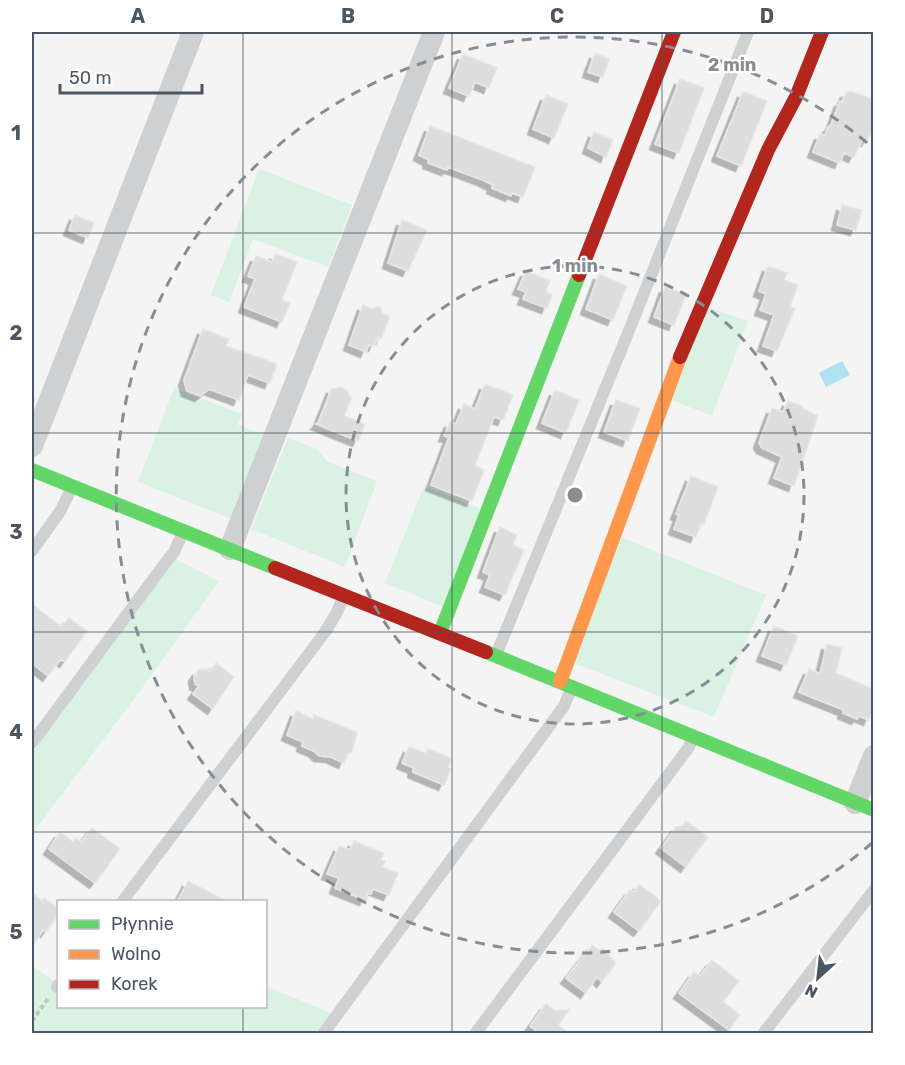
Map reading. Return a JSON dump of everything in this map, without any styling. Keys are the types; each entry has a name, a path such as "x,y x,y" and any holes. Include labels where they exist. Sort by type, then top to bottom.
{"street":[{"path":"32,446 194,32"},
{"path":"230,549 434,32"},
{"path":"440,633 674,32"},
{"path":"566,685 671,377 768,150 796,97 822,32"},
{"path":"32,470 864,806 873,756"}],"lane":[{"path":"496,656 748,32"},
{"path":"32,551 61,510 73,486"},
{"path":"32,743 170,557 183,531"},
{"path":"124,900 325,632 344,595"},
{"path":"323,1034 564,706 566,685"},
{"path":"475,1034 689,747 694,737"},
{"path":"764,1034 873,890"}],"path":[{"path":"32,1021 57,987"}],"green space":[{"path":"259,169 352,205 328,267 253,239 229,302 211,295"},
{"path":"707,307 748,321 712,416 672,400"},
{"path":"174,388 242,414 238,425 267,436 234,520 138,482"},
{"path":"288,438 317,449 328,462 377,481 345,567 251,529"},
{"path":"424,486 483,510 444,607 385,583"},
{"path":"622,538 766,595 714,717 571,662"},
{"path":"174,558 219,581 137,695 32,834 32,753"},
{"path":"32,966 57,983 57,1008 267,1008 267,986 331,1013 315,1033 32,1033"}],"water":[{"path":"842,361 850,375 826,387 819,373"}],"building":[{"path":"595,53 609,59 603,77 588,72"},
{"path":"463,54 497,68 489,88 475,82 469,96 449,88"},
{"path":"680,79 704,88 679,153 655,144"},
{"path":"743,92 767,101 741,166 717,156"},
{"path":"846,92 853,92 873,102 873,129 867,141 863,139 854,157 844,153 840,163 813,152 820,134 825,135 831,125"},
{"path":"546,95 568,104 554,138 533,129"},
{"path":"430,126 535,167 523,197 512,193 511,196 492,188 493,185 483,180 448,167 447,170 428,163 429,160 419,155"},
{"path":"594,132 613,140 606,157 588,148"},
{"path":"842,205 862,210 856,230 837,225"},
{"path":"75,215 94,223 88,238 69,230"},
{"path":"402,220 427,230 408,271 388,263"},
{"path":"275,254 297,262 282,300 290,303 282,322 244,307 255,279 248,276 256,256 272,262"},
{"path":"768,266 787,273 784,280 798,285 790,307 795,308 777,351 763,346 774,315 760,310 766,294 759,291"},
{"path":"526,271 550,281 546,292 552,295 547,308 523,299 526,292 518,289"},
{"path":"599,274 627,286 613,320 586,309"},
{"path":"665,287 686,295 674,325 654,317"},
{"path":"363,305 372,309 380,306 383,314 390,316 381,339 378,337 374,346 369,345 366,352 349,345"},
{"path":"203,329 229,339 226,346 277,364 270,383 248,375 239,400 209,389 200,396 187,391 184,380"},
{"path":"485,384 513,395 503,420 494,417 475,466 484,470 472,501 431,485 449,437 444,436 450,422 456,424 464,404 475,409"},
{"path":"340,387 347,390 351,399 344,416 365,424 358,441 316,424 332,388"},
{"path":"555,390 579,400 566,433 542,423"},
{"path":"616,400 640,408 628,441 604,432"},
{"path":"788,401 818,416 794,486 774,478 782,457 762,448 759,443 772,408 783,412"},
{"path":"691,476 718,487 704,524 701,523 696,537 674,529 679,515 676,514"},
{"path":"500,527 517,535 513,545 524,550 505,595 485,587 490,575 483,572"},
{"path":"32,604 62,627 69,618 87,631 65,662 61,659 48,676 32,663"},
{"path":"774,626 798,636 786,665 762,656"},
{"path":"827,644 842,648 836,673 873,689 873,709 869,720 859,716 857,719 843,713 844,710 799,692 809,669 820,674"},
{"path":"216,663 234,677 213,709 193,694 199,686 195,684 194,676 198,670 210,671"},
{"path":"296,711 313,719 314,715 357,732 352,752 348,754 344,763 331,757 319,756 302,746 303,742 287,735"},
{"path":"409,747 426,753 428,749 452,758 448,767 451,769 444,785 413,772 414,768 402,763"},
{"path":"686,821 708,837 686,867 661,848 677,826 681,828"},
{"path":"92,828 120,849 95,883 49,849 60,832 73,842 76,838 81,842"},
{"path":"354,841 384,853 381,860 385,861 382,867 398,873 389,895 373,889 365,900 335,888 339,878 327,874 339,846 350,850"},
{"path":"188,881 224,900 178,900"},
{"path":"639,884 661,901 639,931 614,912 630,890 634,892"},
{"path":"32,893 57,907 57,916 46,932 43,930 32,946"},
{"path":"592,945 599,950 603,949 616,963 602,982 597,977 586,993 566,978"},
{"path":"712,960 739,981 723,1002 740,1015 729,1030 679,993 694,972 700,976"},
{"path":"546,1004 556,1011 570,1009 558,1025 570,1034 541,1034 530,1026"}],"traffic: fast":[{"path":"440,633 579,275"},
{"path":"32,470 275,568"},
{"path":"486,652 874,810"}],"traffic: slow":[{"path":"560,682 680,357"}],"traffic: jam":[{"path":"579,275 674,32"},
{"path":"680,357 768,150 796,97 822,32"},
{"path":"275,568 486,652"}]}
